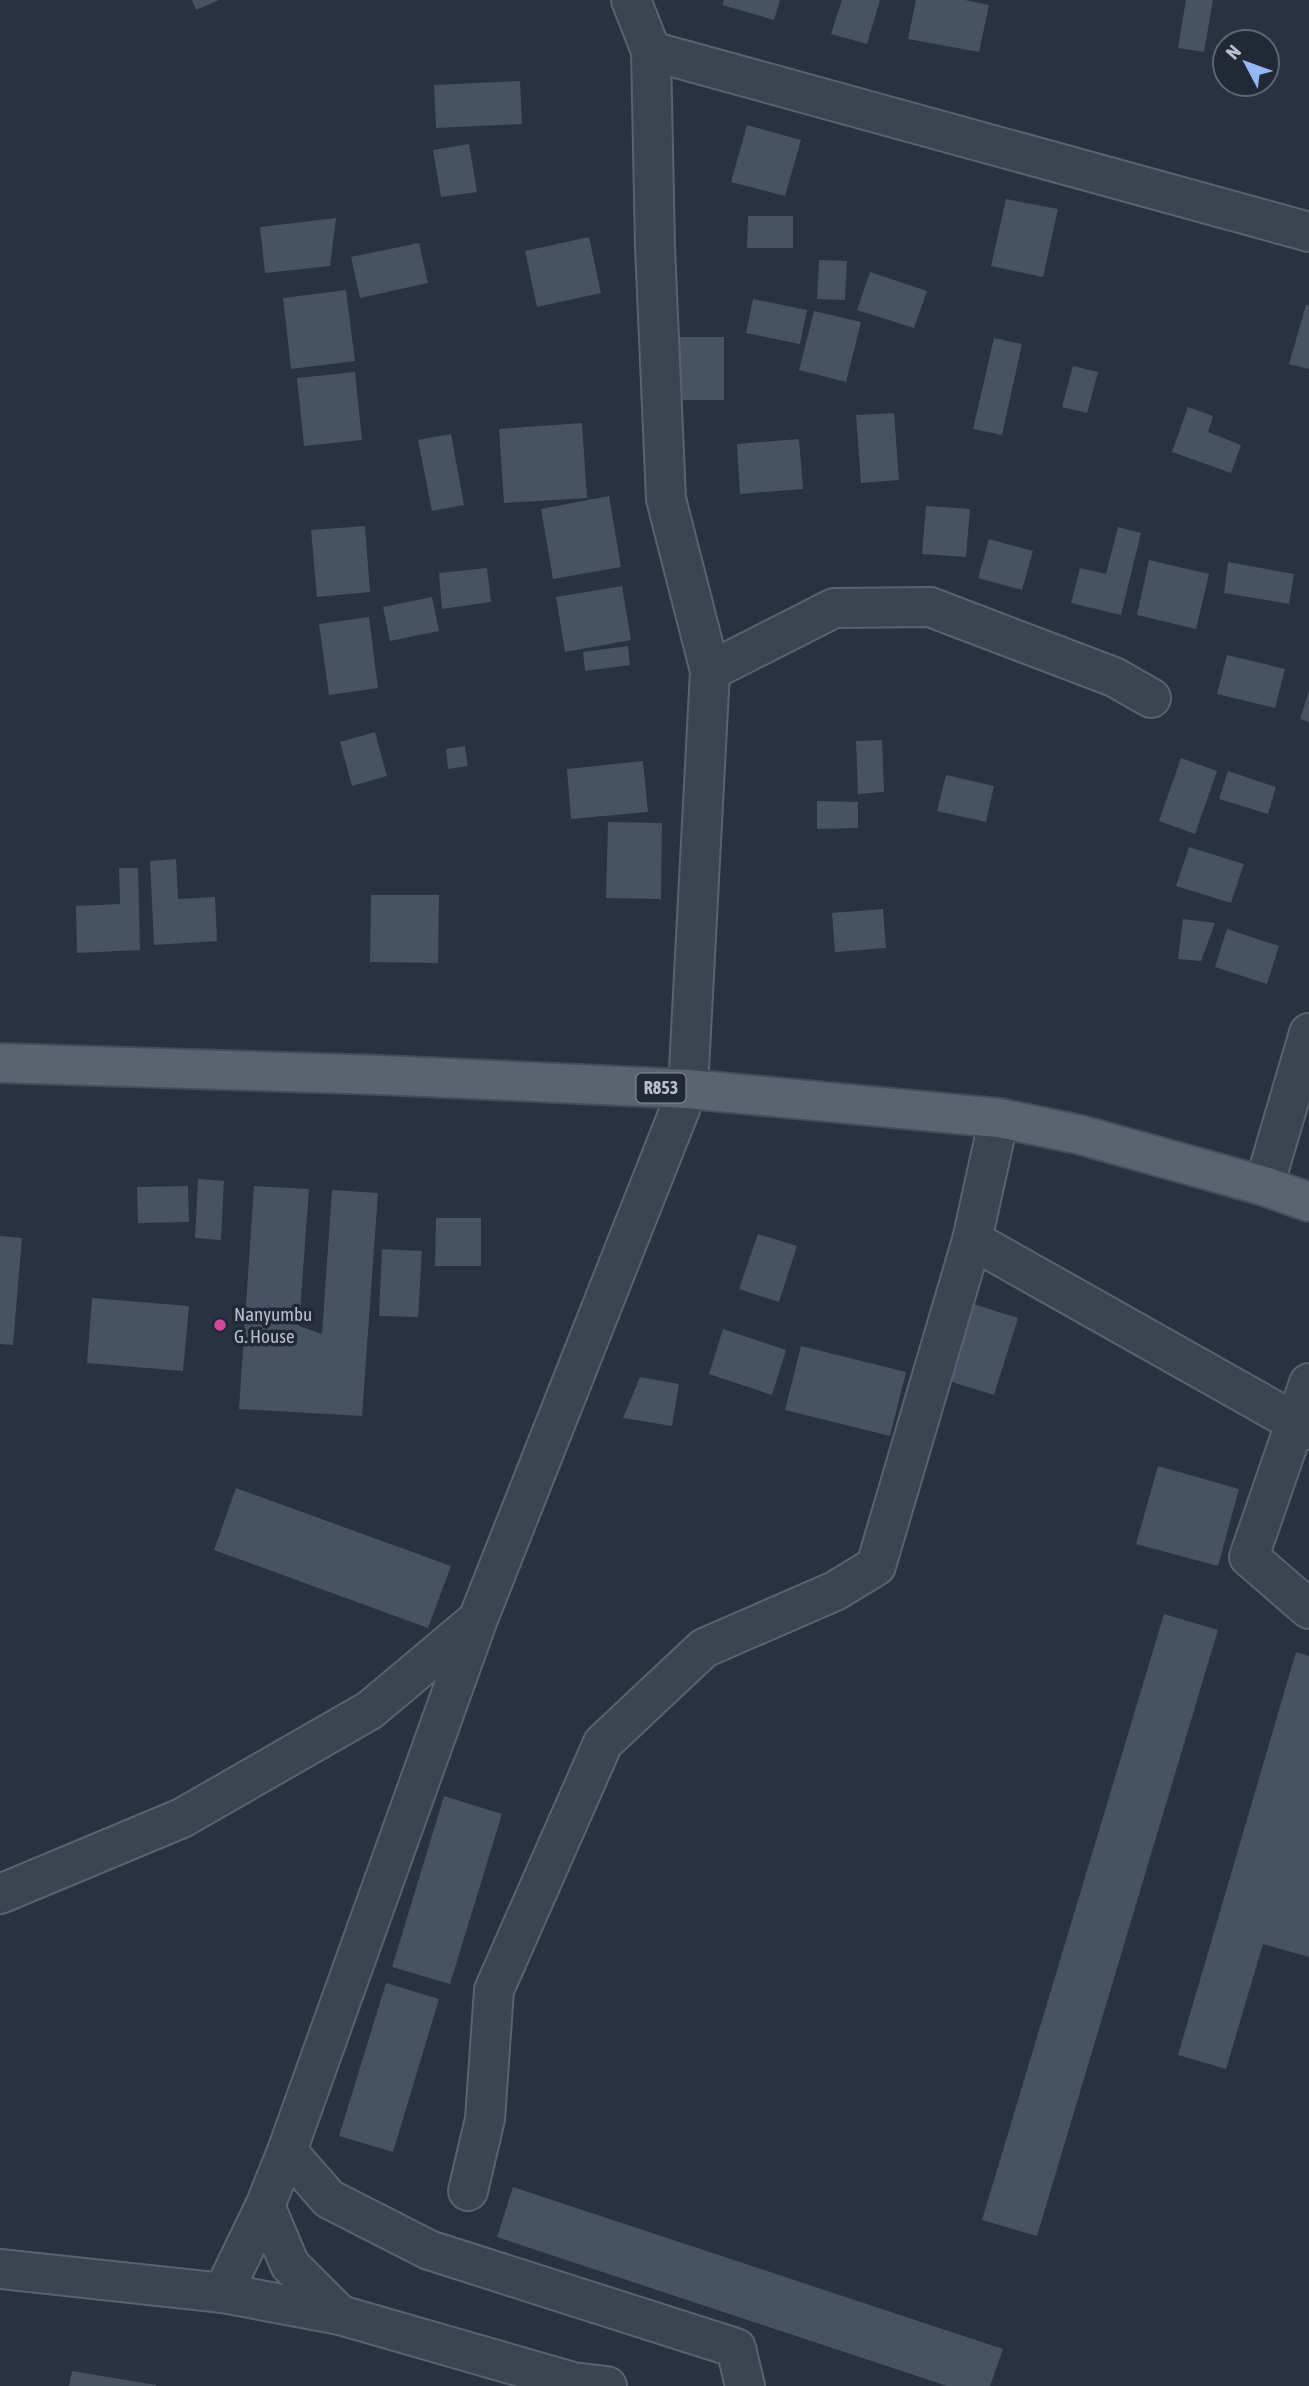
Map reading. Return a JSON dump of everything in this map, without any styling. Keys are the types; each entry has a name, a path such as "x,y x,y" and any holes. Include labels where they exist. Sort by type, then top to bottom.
{"main road":[{"name":"R853","path":"0,1063 368,1074 688,1089 999,1118 1081,1135 1265,1185 1309,1202"}],"street":[{"path":"223,2293 265,2206 287,2151 478,1619 688,1089 710,671 666,499 655,247 651,51 631,0"},
{"path":"651,51 1309,232"},
{"path":"710,671 834,608 930,607 1114,677 1151,698"},
{"path":"1265,1185 1309,1033"},
{"path":"468,2191 485,2119 494,1990 603,1743 704,1648 835,1591 876,1566 972,1240 999,1118"},
{"path":"972,1240 1301,1427"},
{"path":"1309,1383 1301,1427 1249,1557 1309,1609"},
{"path":"0,1895 181,1818 370,1710 478,1619"},
{"path":"287,2151 329,2199 429,2250 736,2348 745,2386"},
{"path":"265,2206 290,2265 340,2315"},
{"path":"0,2269 223,2293 340,2315 573,2382 607,2386"}],"building":[{"path":"192,0 219,0 196,10"},
{"path":"724,0 780,0 774,20 722,5"},
{"path":"842,0 880,0 867,44 831,34"},
{"path":"916,0 965,0 989,5 979,52 908,39"},
{"path":"1186,0 1213,0 1204,52 1178,48"},
{"path":"520,81 522,124 436,128 434,85"},
{"path":"747,125 801,140 785,196 731,182"},
{"path":"469,144 477,192 441,197 433,150"},
{"path":"1006,199 1058,209 1043,277 991,266"},
{"path":"748,216 793,216 793,248 747,248"},
{"path":"336,218 330,266 265,273 260,227"},
{"path":"589,237 601,293 537,307 525,251"},
{"path":"419,243 428,283 360,298 351,257"},
{"path":"819,260 847,261 845,300 817,299"},
{"path":"870,272 927,291 914,328 857,310"},
{"path":"346,290 355,361 291,369 283,298"},
{"path":"753,299 807,310 800,344 746,333"},
{"path":"1306,305 1309,305 1309,369 1289,364"},
{"path":"814,311 861,322 846,382 799,370"},
{"path":"674,337 724,337 724,400 674,400"},
{"path":"994,338 1022,344 1002,435 973,429"},
{"path":"1073,366 1098,372 1087,413 1062,407"},
{"path":"355,372 362,440 304,446 297,378"},
{"path":"1188,407 1213,416 1208,432 1241,445 1231,473 1172,452"},
{"path":"894,413 899,480 861,483 856,415"},
{"path":"582,423 587,498 504,503 499,429"},
{"path":"451,434 464,505 432,511 418,440"},
{"path":"799,439 803,489 740,494 737,444"},
{"path":"609,496 621,567 553,579 541,509"},
{"path":"926,506 970,509 966,557 922,554"},
{"path":"365,526 370,592 317,597 311,530"},
{"path":"1118,527 1141,533 1121,615 1071,603 1080,568 1106,574"},
{"path":"989,539 1033,551 1022,590 978,578"},
{"path":"1149,560 1209,574 1196,629 1137,615"},
{"path":"1228,562 1294,574 1289,604 1224,593"},
{"path":"487,568 491,602 442,609 439,573"},
{"path":"622,586 631,640 565,652 556,597"},
{"path":"432,597 439,631 390,641 383,607"},
{"path":"369,617 378,688 329,695 319,624"},
{"path":"628,646 630,665 585,671 583,652"},
{"path":"1227,655 1285,669 1275,708 1217,694"},
{"path":"1309,691 1309,722 1300,719"},
{"path":"375,732 387,776 352,786 340,742"},
{"path":"882,740 884,792 858,794 856,741"},
{"path":"465,746 468,766 448,769 446,749"},
{"path":"1181,758 1217,771 1195,834 1159,821"},
{"path":"643,761 648,812 571,819 567,769"},
{"path":"1228,771 1276,787 1268,814 1219,799"},
{"path":"946,775 994,786 986,822 937,811"},
{"path":"817,801 858,802 858,828 817,829"},
{"path":"608,822 662,823 661,899 606,898"},
{"path":"1189,847 1244,864 1231,903 1176,886"},
{"path":"176,859 178,899 215,897 217,941 154,945 150,861"},
{"path":"119,868 138,868 140,950 77,953 76,906 120,904"},
{"path":"371,895 439,895 438,963 370,962"},
{"path":"883,909 886,948 835,952 832,913"},
{"path":"1183,919 1215,923 1201,961 1178,959"},
{"path":"1227,929 1279,946 1267,984 1215,967"},
{"path":"198,1179 224,1181 221,1240 195,1238"},
{"path":"188,1186 189,1222 138,1223 137,1187"},
{"path":"254,1186 309,1189 299,1326 322,1334 332,1190 378,1193 362,1416 239,1409"},
{"path":"436,1218 481,1218 481,1266 435,1266"},
{"path":"758,1234 797,1246 779,1302 739,1289"},
{"path":"0,1236 22,1238 13,1345 0,1344"},
{"path":"382,1249 422,1251 418,1317 379,1316"},
{"path":"92,1298 189,1306 183,1371 87,1363"},
{"path":"967,1302 1018,1318 994,1395 942,1379"},
{"path":"723,1329 786,1350 772,1395 709,1374"},
{"path":"801,1346 906,1372 890,1436 785,1410"},
{"path":"640,1377 679,1384 672,1426 623,1418"},
{"path":"1158,1466 1239,1489 1218,1566 1136,1544"},
{"path":"236,1488 451,1566 428,1628 214,1550"},
{"path":"1164,1614 1218,1630 1037,2236 982,2220"},
{"path":"1296,1652 1309,1656 1309,1957 1263,1944 1226,2069 1178,2055"},
{"path":"444,1796 502,1814 450,1984 392,1967"},
{"path":"386,1983 439,1999 393,2152 339,2136"},
{"path":"513,2187 1003,2349 990,2386 947,2386 497,2237"},
{"path":"72,2371 156,2385 156,2386 69,2386"}],"place":[{"name":"Nanyumbu G. House","path":"220,1325"}]}
